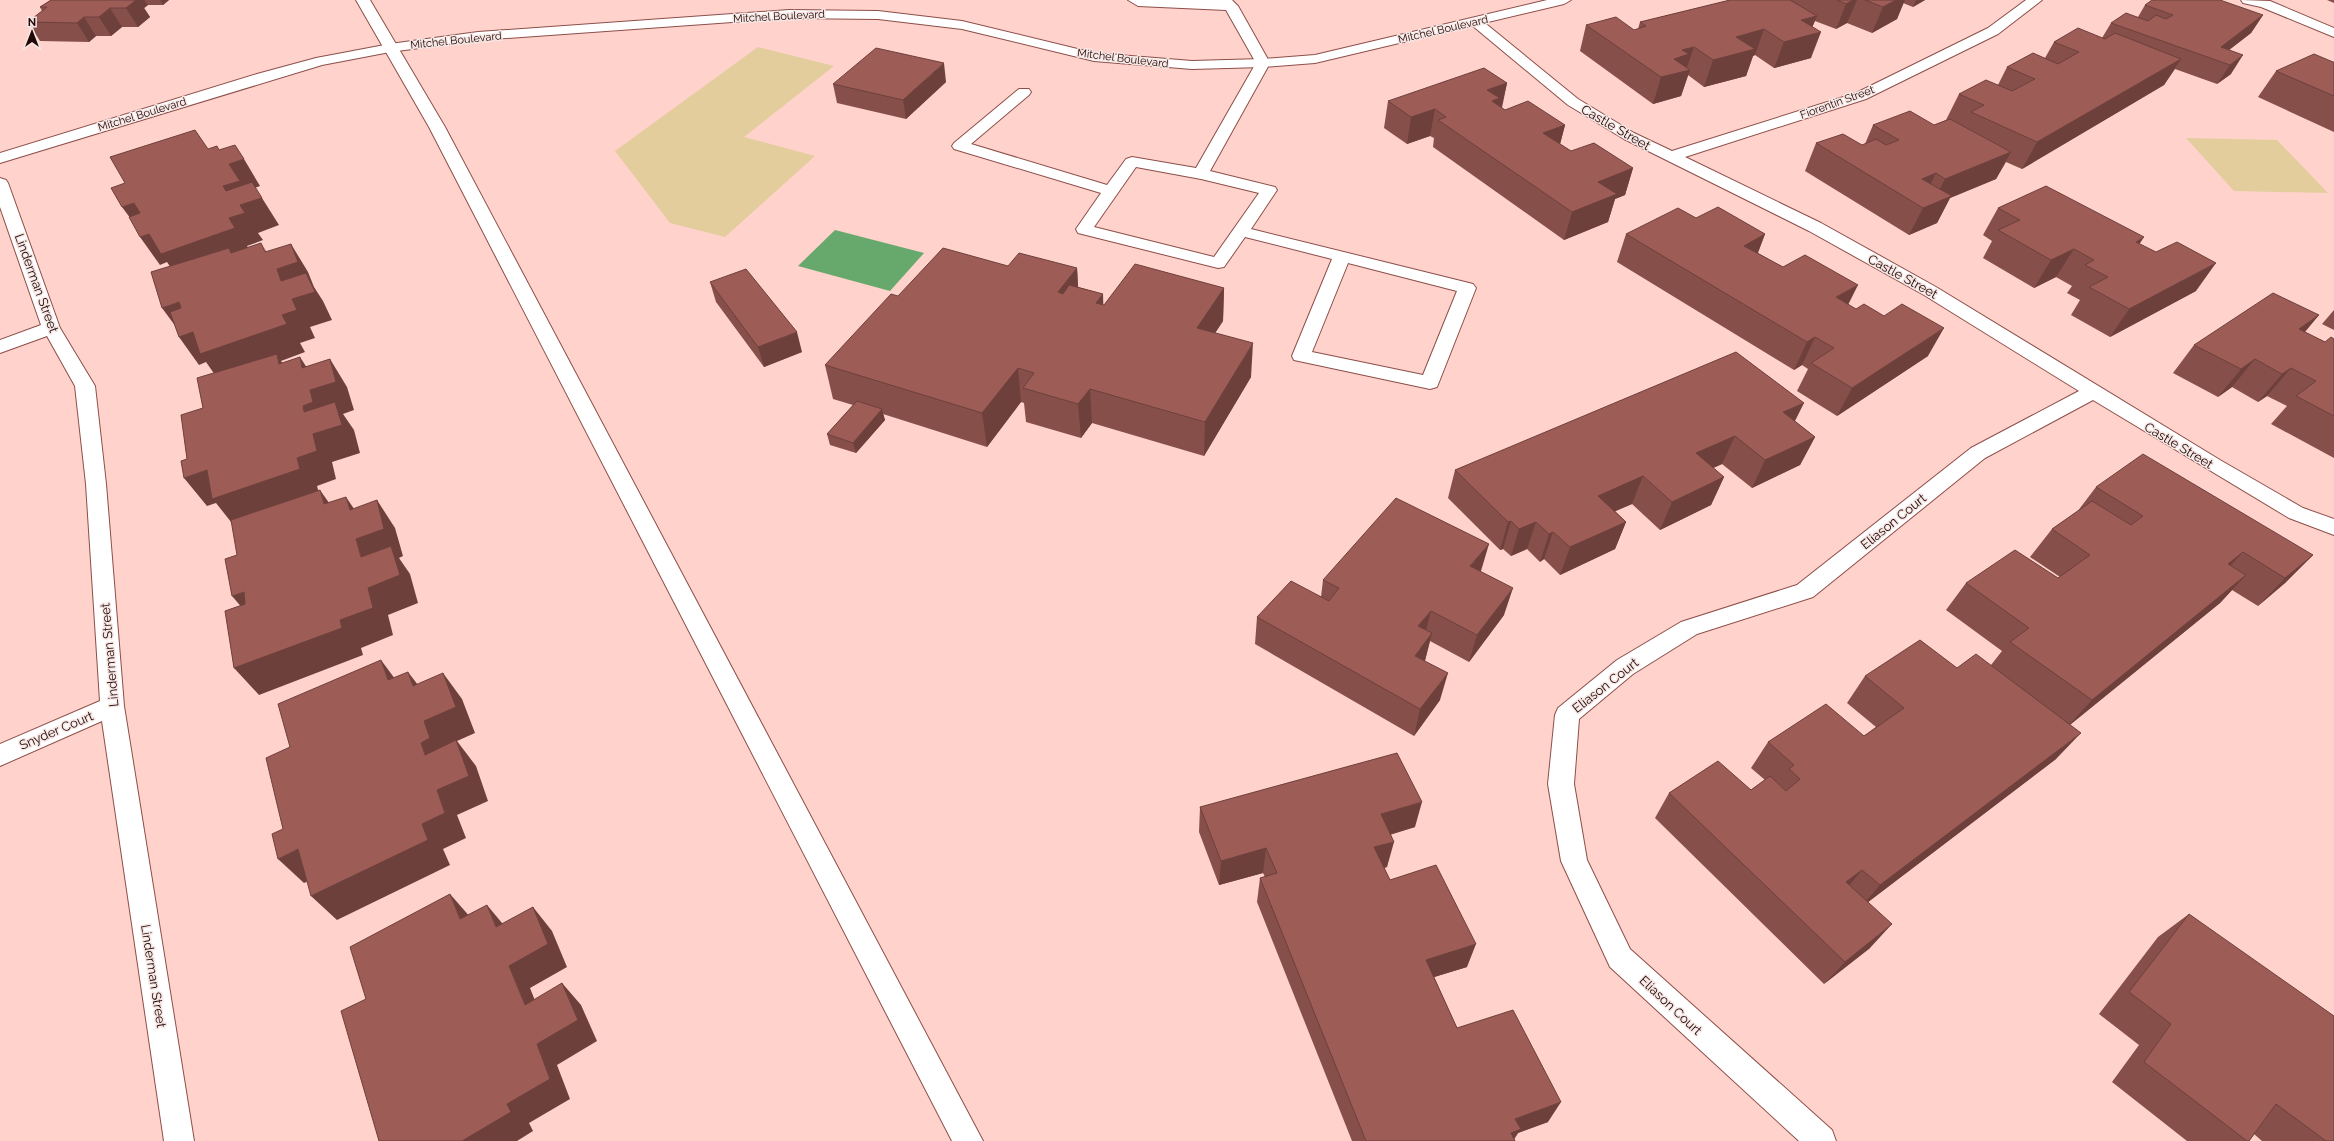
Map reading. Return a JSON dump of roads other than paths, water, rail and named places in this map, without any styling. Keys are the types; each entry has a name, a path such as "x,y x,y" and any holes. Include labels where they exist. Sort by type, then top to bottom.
{"street":[{"path":"363,0 440,134 968,1141"},
{"path":"1135,0 1138,2 1227,3 1263,63 1202,174"},
{"name":"Mitchel Boulevard","path":"0,158 262,77 321,61 390,48 478,36 814,13 878,15 962,25 1094,57 1192,65 1263,63 1315,59 1564,0"},
{"name":"Fiorentin Street","path":"1670,157 1861,96 1993,31 2034,0"},
{"path":"2248,0 2279,10 2334,33"},
{"name":"Castle Street","path":"1475,22 1573,102 1629,136 1815,227 1930,291 2093,392 2296,513 2334,527"},
{"path":"1024,92 960,146 1111,191"},
{"path":"1132,162 1202,174 1269,190 1218,262 1084,229 1132,162"},
{"name":"Linderman Street","path":"0,183 51,328 85,386 96,484 112,706 179,1141"},
{"path":"1240,231 1467,288 1430,383 1301,356 1342,257"},
{"path":"0,347 51,328"},
{"name":"Eliason Court","path":"1821,1141 1620,958 1574,861 1561,784 1567,716 1625,667 1689,628 1805,591 1978,453 2093,392"},
{"name":"Snyder Court","path":"0,755 112,706"}]}
